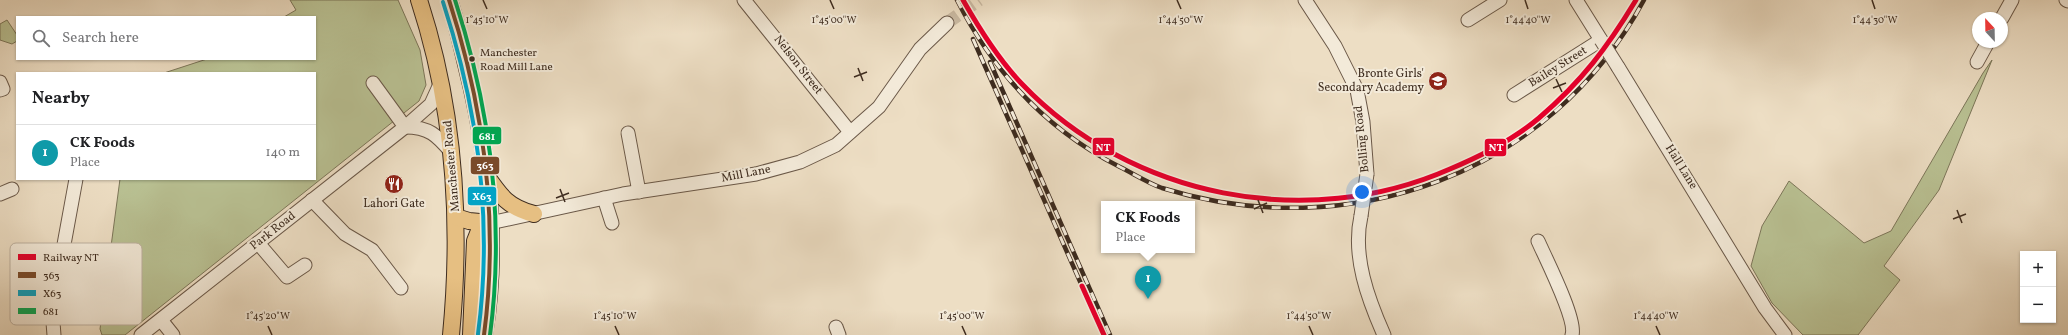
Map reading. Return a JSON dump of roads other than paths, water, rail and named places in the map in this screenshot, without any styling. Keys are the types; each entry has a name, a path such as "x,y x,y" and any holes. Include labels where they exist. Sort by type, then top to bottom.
{"main road":[{"name":"Manchester Road","path":"419,0 441,82 452,153 456,218 456,280 451,335"},
{"path":"449,0 477,108 485,174 490,222 489,304 484,335"},
{"path":"485,174 501,197 508,203 534,214"},
{"path":"456,218 469,221 490,222"},
{"path":"471,335 476,241 479,231 490,222"}],"street":[{"name":"Nelson Street","path":"744,0 850,132"},
{"name":"Bolling Road","path":"1305,0 1335,46 1357,90 1363,122 1367,174 1358,229 1362,266 1369,301 1384,335"},
{"path":"1468,20 1500,0"},
{"name":"Hall Lane","path":"1576,0 1765,308 1785,335"},
{"path":"2005,12 2012,0"},
{"name":"Mill Lane","path":"490,222 534,214 604,198 756,174 800,162 836,145 879,107 920,49 947,23"},
{"name":"Bailey Street","path":"1514,94 1601,40"},
{"path":"1977,62 1985,48"},
{"path":"0,82 3,89 0,90"},
{"name":"Park Road","path":"141,335 405,127 431,104 441,82"},
{"path":"374,83 405,127 422,128 433,133 452,153"},
{"path":"628,133 639,192"},
{"path":"64,243 76,180"},
{"path":"604,198 612,223"},
{"path":"312,200 345,234 372,250 401,288"},
{"path":"1538,241 1570,316 1574,330 1572,335"},
{"path":"258,243 287,277 305,265"},
{"path":"161,320 173,335"},
{"path":"53,325 54,335"}],"tunnel":[{"path":"947,23 979,0"}],"railway":[{"path":"957,0 988,52 1025,97 1069,136 1094,152 1146,181 1162,188 1233,204 1303,208 1372,200 1438,181 1499,152 1555,111 1604,61 1644,0"},
{"path":"973,39 1082,286"},
{"path":"990,62 1110,335"}],"rail line":[{"name":"NT","path":"963,0 990,44 1005,65 1022,84 1066,123 1115,154 1168,178 1223,193 1280,200 1338,198 1395,188 1450,169 1496,147 1529,126 1568,91 1604,49 1636,0"},
{"name":"NT","path":"1082,286 1104,335"}],"place":[{"name":"Manchester Road Mill Lane","path":"472,59"},
{"name":"Bronte Girls' Secondary Academy","path":"1438,81"},
{"name":"Lahori Gate","path":"394,184"},
{"name":"CK Foods","path":"1148,299"}]}
